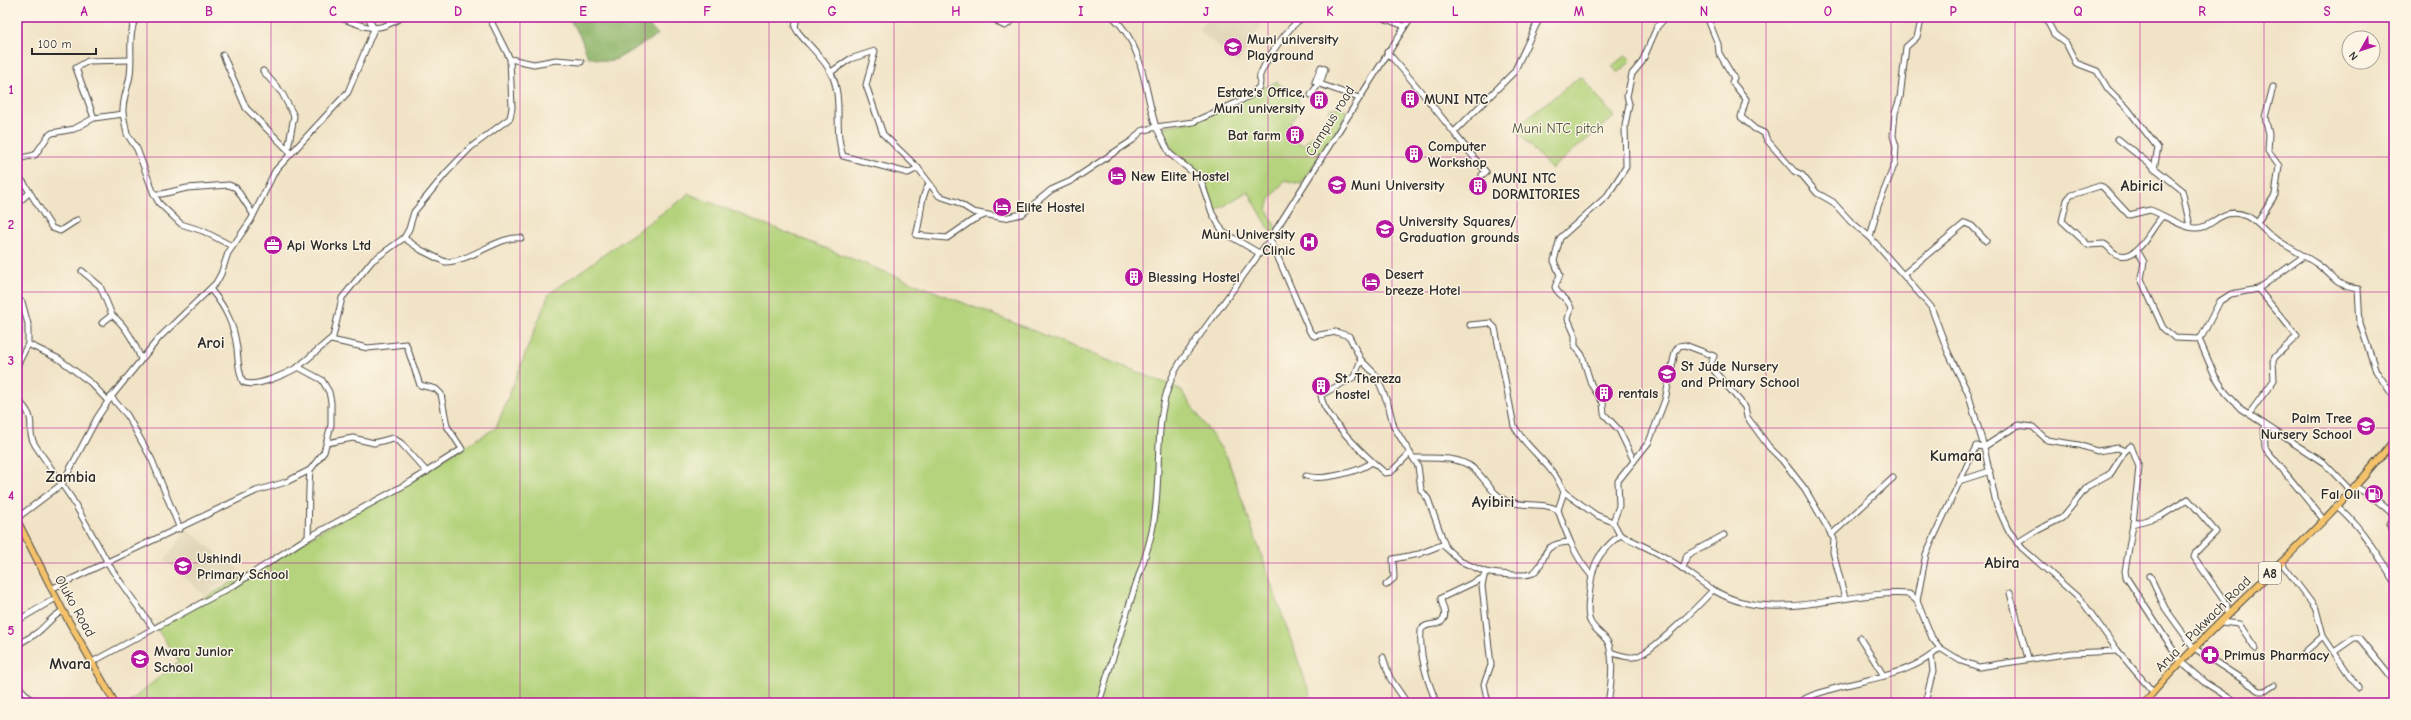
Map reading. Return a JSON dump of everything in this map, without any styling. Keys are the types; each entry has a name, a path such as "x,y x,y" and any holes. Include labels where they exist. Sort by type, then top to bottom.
{"main road":[{"name":"Arua - Pakwach Road","path":"2144,703 2194,648 2222,622 2227,615 2323,519 2394,440"},
{"name":"Oluko Road","path":"17,519 51,589 115,703"}],"street":[{"path":"136,17 130,34 130,75 123,95 123,114 127,134 138,149 154,194 159,202 181,224 203,231 232,246"},
{"path":"338,17 374,29 383,28 402,17"},
{"path":"17,519 62,484 109,399 159,338 211,290 221,274 232,246 253,214 274,171 289,150 345,97 351,86 374,29 368,17"},
{"path":"211,290 228,314 243,382 249,383 279,377 298,367 330,340 335,334 342,298 372,262 404,238 409,229 414,212 446,173 470,148 510,118 512,108 510,59 489,17"},
{"path":"796,17 795,27 798,32 831,72 838,100 838,128 843,156 908,173 918,168"},
{"path":"994,17 999,23 1005,26 1017,17"},
{"path":"1113,17 1125,30 1135,48 1149,91 1156,127 1170,154 1200,178 1212,213 1224,232 1259,253"},
{"path":"831,72 850,59 875,50 866,85 880,129 890,142 918,168 929,184 940,196 957,202 973,212 1004,218 1022,214 1048,192 1071,181 1133,140 1141,131 1156,127 1194,122 1252,95 1260,87 1260,76 1271,55 1297,21 1304,17"},
{"path":"1381,17 1404,26"},
{"name":"Campus road","path":"1099,703 1145,558 1153,527 1158,490 1162,407 1173,375 1259,253 1270,240 1358,98 1411,17"},
{"path":"1454,132 1514,72 1540,17"},
{"path":"1634,461 1619,430 1604,414 1603,403 1591,384 1582,355 1575,346 1575,335 1568,319 1571,308 1566,297 1559,293 1555,287 1560,275 1554,260 1554,254 1562,234 1607,196 1624,172 1627,159 1625,126 1632,74 1642,62 1657,27 1666,17"},
{"path":"1707,17 1718,44 1719,54 1733,76 1732,82 1746,99 1742,117 1755,129 1764,133 1767,140 1794,171 1802,176 1817,193 1833,202 1851,222 1870,237 1904,274 1933,310 1948,352 1966,387 1984,447 1998,511 2017,543 2080,598 2118,651 2153,692"},
{"path":"1870,237 1878,206 1895,163 1896,146 1893,136 1895,113 1900,98 1906,47 1917,37 1922,17"},
{"path":"2045,17 2054,34 2066,43 2076,63 2097,71 2108,89 2127,108 2158,148 2154,169"},
{"path":"1388,52 1422,91 1453,134 1486,172 1482,175"},
{"path":"223,55 246,108 289,150"},
{"path":"510,59 534,64 556,60 581,62"},
{"path":"94,118 76,68 88,61 130,60"},
{"path":"1311,95 1319,83 1315,82 1321,68 1325,69 1320,84 1358,98"},
{"path":"263,71 282,93 294,116 289,150"},
{"path":"2257,223 2275,195 2279,166 2268,150 2268,134 2265,117 2273,87"},
{"path":"17,159 35,155 52,133 74,128 94,118 123,114"},
{"path":"2118,139 2128,145 2154,169 2182,190 2190,226"},
{"path":"17,176 52,228 60,231 77,220"},
{"path":"929,184 922,198 920,220 916,235 947,238 974,220 985,215"},
{"path":"154,194 162,194 187,188 229,185 236,188 253,214"},
{"path":"2162,217 2148,239 2137,250 2129,255 2119,255 2104,244 2088,245 2074,234 2062,221 2070,196 2078,194 2084,189 2103,187 2129,215 2150,210 2162,217 2190,226 2202,227 2217,217 2229,214 2244,215 2257,223 2278,241 2319,265 2335,281 2359,290 2362,330 2376,371 2394,397"},
{"path":"17,204 29,192"},
{"path":"1904,274 1965,223 1972,226 1986,241"},
{"path":"404,238 421,250 445,262 481,252 510,238 522,238"},
{"path":"1270,240 1310,332 1319,336 1336,332 1344,334 1353,342 1361,360 1376,375 1388,404 1394,427 1418,466 1421,490 1428,498 1444,544 1450,553 1460,560 1485,572 1503,576 1531,574 1537,569 1547,550 1555,545 1570,542"},
{"path":"2137,250 2144,262 2141,279 2163,328 2175,338 2199,339"},
{"path":"2199,339 2220,301 2231,294 2258,289 2304,256"},
{"path":"82,271 100,286 112,315 130,336 141,360"},
{"path":"2249,414 2274,380 2273,366 2275,357 2297,336 2258,289"},
{"path":"17,366 28,344 28,324 22,302"},
{"path":"102,323 112,315"},
{"path":"1470,325 1490,323 1495,328 1514,426 1520,436 1546,462 1564,492 1596,515 1613,522 1620,535 1683,569 1712,591 1737,601 1754,604 1801,605 1845,598 1907,594 1917,601"},
{"path":"2199,339 2226,393 2241,409 2289,438 2324,463 2352,488 2388,509 2394,515 2389,524 2394,533"},
{"path":"92,662 233,586 308,538 427,472 462,449 447,426 442,394 436,390 420,385 408,346 404,343 362,348 330,340"},
{"path":"28,344 59,359 91,383 127,415 152,460 180,528"},
{"path":"1613,522 1620,506 1618,481 1645,449 1656,424 1668,389 1677,348 1682,345 1695,348 1714,356 1710,366 1745,407 1747,417 1769,447 1798,478 1835,542 1833,552 1845,598"},
{"path":"1361,360 1354,377 1345,384 1327,390 1321,397 1346,437 1385,473 1391,472 1412,456 1463,462 1474,469 1487,484 1506,501 1529,506 1545,504 1558,510"},
{"path":"51,589 256,491 286,482 310,470 324,452 328,443 332,414 329,392 322,380 298,367"},
{"path":"17,399 31,415 33,441 62,484 108,563 153,628"},
{"path":"2264,424 2265,448 2323,519"},
{"path":"2118,651 2028,658 1979,667 1961,661 1940,648 1932,638 1917,601 1926,554 1976,447 1984,447 2018,425 2033,427 2047,440 2079,445 2097,451 2118,448 2125,451"},
{"path":"328,443 353,438 374,443 393,438 401,443 427,472"},
{"path":"2017,543 2062,518 2088,486 2111,473 2125,451 2131,446 2138,464 2133,524 2126,565 2126,577 2181,662 2204,682 2237,703"},
{"path":"1306,476 1340,474 1361,469 1372,462"},
{"path":"308,538 310,524 307,511 310,470"},
{"path":"1959,481 1990,471"},
{"path":"1831,535 1893,478"},
{"path":"1564,492 1558,510 1570,542 1583,566 1591,575"},
{"path":"2133,524 2161,516 2188,500 2216,532 2196,552 2194,557 2226,604 2227,615"},
{"path":"2388,509 2394,504"},
{"path":"2336,505 2349,516 2373,546 2394,580"},
{"path":"1608,703 1610,652 1608,642 1593,626 1589,617 1591,575 1594,564 1620,535"},
{"path":"1683,569 1687,555 1724,535"},
{"path":"1386,585 1394,578 1393,559 1419,554 1444,544"},
{"path":"2281,562 2316,609 2323,636 2358,688"},
{"path":"1485,572 1482,586 1491,665 1484,684 1488,703"},
{"path":"2150,576 2165,608 2194,648 2260,691 2265,691 2274,685"},
{"path":"1437,703 1431,690 1422,651 1421,630 1425,626 1440,623 1444,619 1445,616 1442,598 1483,578"},
{"path":"1610,652 1632,658 1646,652 1697,608 1712,591"},
{"path":"2010,593 2028,658"},
{"path":"17,621 56,598"},
{"path":"17,646 25,639 39,632 51,618 63,611"},
{"path":"2222,622 2239,624 2256,649"},
{"path":"2305,652 2323,636"},
{"path":"1860,638 1884,676"},
{"path":"2334,652 2353,639 2359,638 2394,681"},
{"path":"1798,703 1809,696 1834,688 1884,676 1931,656 1940,648"},
{"path":"1925,703 1933,671 1931,656"},
{"path":"1383,657 1390,678 1407,703"},
{"path":"17,685 34,703"}],"shaded area":[{"name":"Muni university Playground","path":"1208,17 1267,17 1238,63 1198,30"},
{"path":"186,529 239,570 205,596 165,560"}],"green space":[{"path":"568,17 629,17 650,26 658,35 617,59 606,61 588,57 580,36"},
{"path":"1626,55 1631,61 1618,73 1612,66"},
{"name":"Muni NTC pitch","path":"1581,76 1614,117 1551,169 1514,128"},
{"path":"1276,82 1283,87 1295,89 1301,109 1291,122 1290,137 1303,145 1322,128 1331,108 1341,107 1348,113 1301,184 1285,180 1270,199 1267,210 1276,228 1272,234 1248,191 1214,212 1204,179 1199,173 1178,159 1160,126 1176,125 1205,116"},
{"path":"689,194 1180,389 1227,457 1313,703 128,703 179,661 155,626 270,561 496,428 549,294"}],"place":[{"name":"Muni university Playground","path":"1233,47"},
{"name":"MUNI NTC","path":"1410,99"},
{"name":"Estate's Office, Muni university","path":"1319,100"},
{"name":"Bat farm","path":"1295,135"},
{"name":"Computer Workshop","path":"1414,154"},
{"name":"New Elite Hostel","path":"1117,176"},
{"name":"Muni University","path":"1337,185"},
{"name":"MUNI NTC DORMITORIES","path":"1478,186"},
{"name":"Elite Hostel","path":"1002,207"},
{"name":"University Squares/ Graduation grounds","path":"1385,229"},
{"name":"Muni University Clinic","path":"1309,242"},
{"name":"Api Works Ltd","path":"273,245"},
{"name":"Blessing Hostel","path":"1134,277"},
{"name":"Desert breeze Hotel","path":"1371,282"},
{"name":"St Jude Nursery and Primary School","path":"1667,374"},
{"name":"St. Thereza hostel","path":"1321,386"},
{"name":"rentals","path":"1604,393"},
{"name":"Palm Tree Nursery School","path":"2366,426"},
{"name":"Fal Oil","path":"2374,494"},
{"name":"Ushindi Primary School","path":"183,566"},
{"name":"Primus Pharmacy","path":"2210,655"},
{"name":"Mvara Junior School","path":"140,659"}],"district":[{"name":"Abirici","path":"2142,186"},
{"name":"Aroi","path":"211,343"},
{"name":"Kumara","path":"1956,456"},
{"name":"Zambia","path":"71,477"},
{"name":"Ayibiri","path":"1493,502"},
{"name":"Abira","path":"2002,563"},
{"name":"Mvara","path":"70,664"}]}
